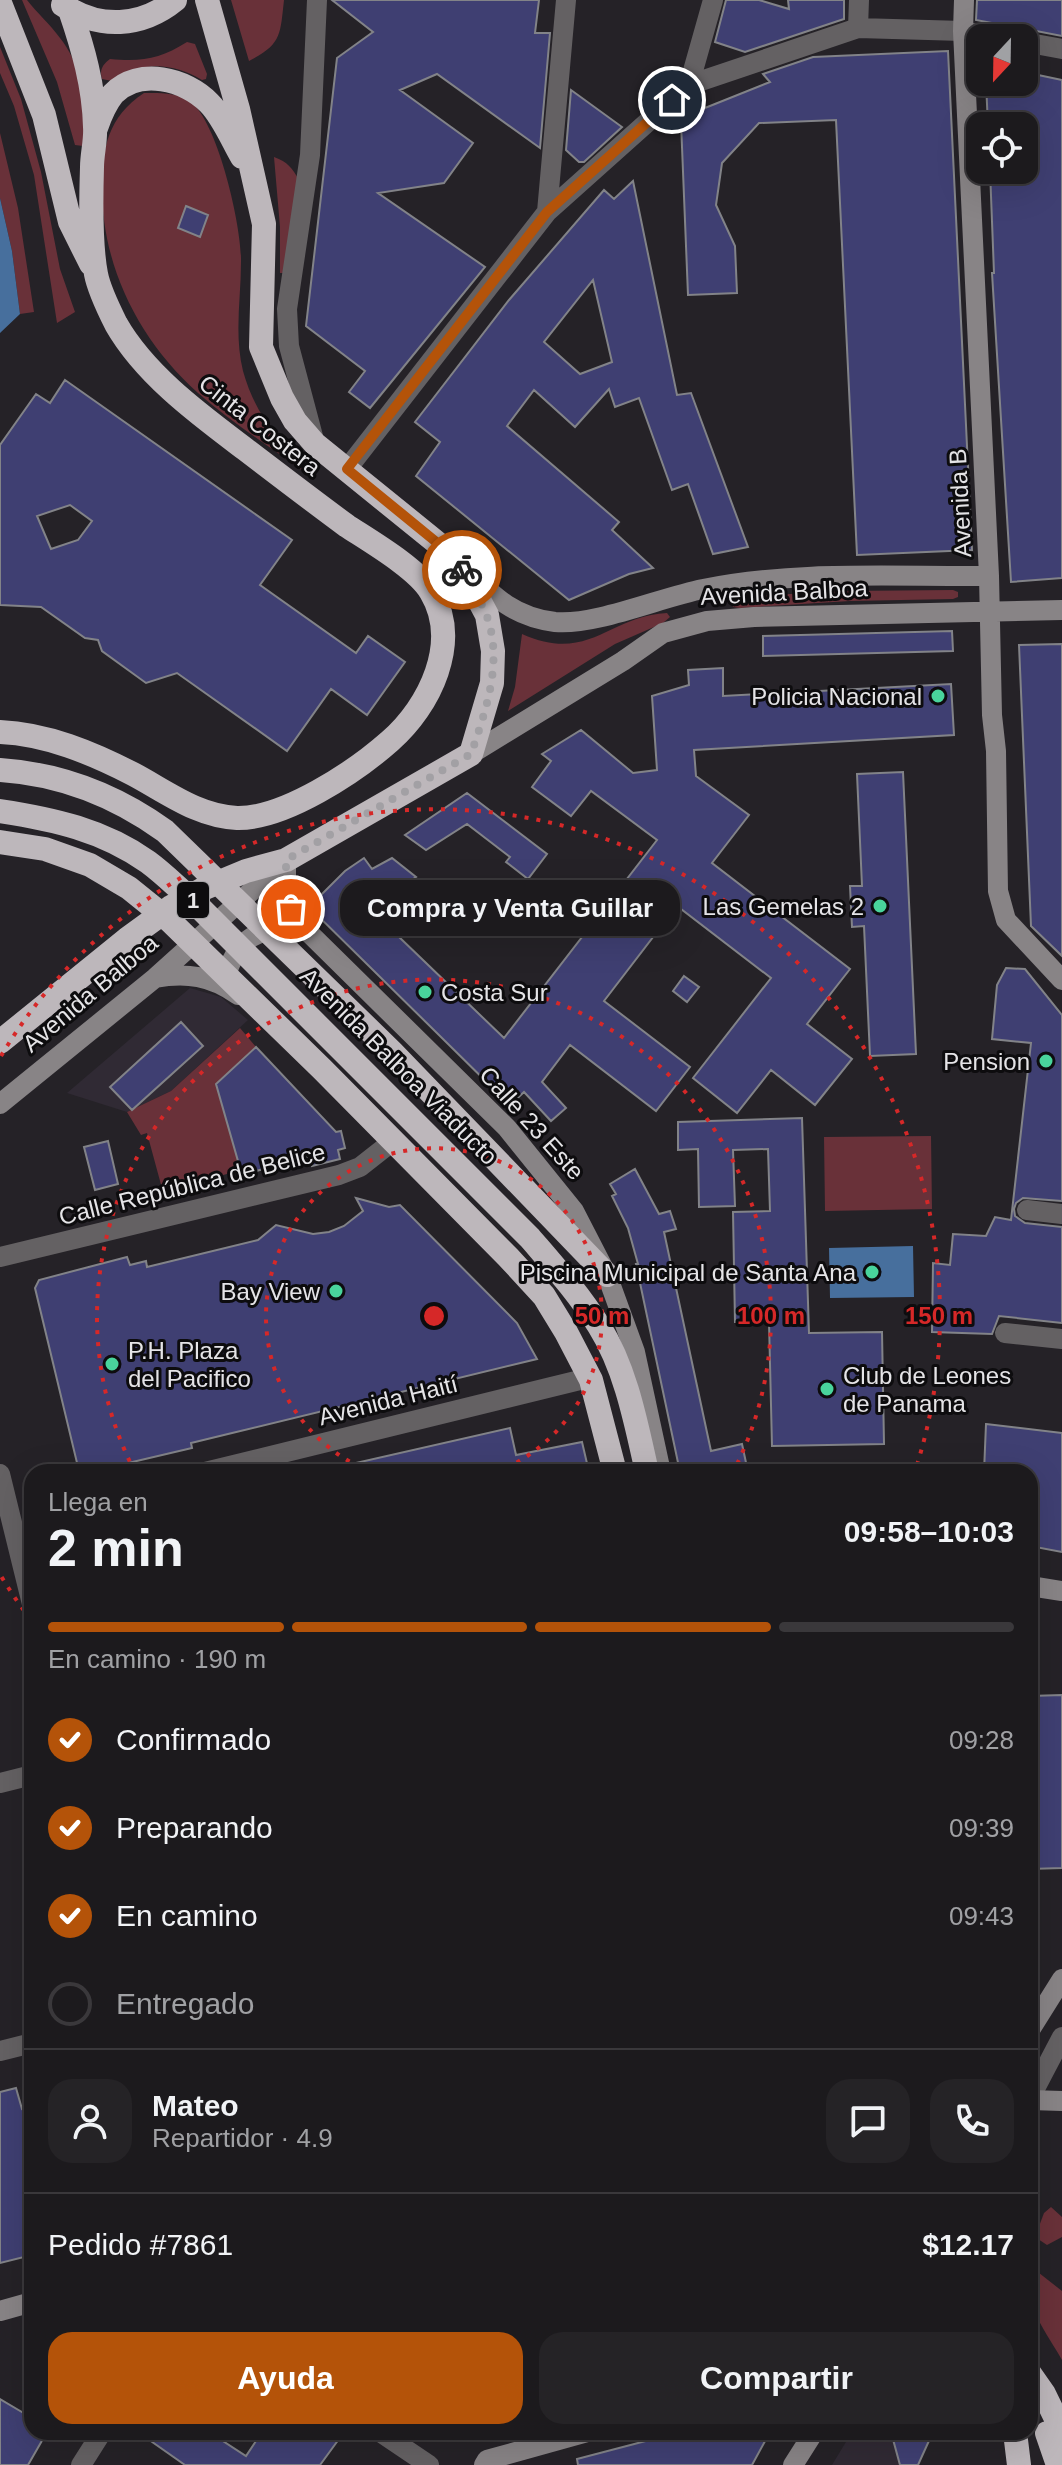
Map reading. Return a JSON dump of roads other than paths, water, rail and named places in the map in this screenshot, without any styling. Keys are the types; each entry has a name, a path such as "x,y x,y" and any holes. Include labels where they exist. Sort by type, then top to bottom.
{"highway":[{"path":"64,5 98,21 128,22 150,16 175,0"},
{"name":"Cinta Costera","path":"207,0 264,224 261,347 288,410 315,444 457,559 487,615 493,651 492,683 471,754"},
{"path":"0,3 44,115 70,222 96,276"},
{"name":"Cinta Costera","path":"0,732 35,737 95,756 203,812 237,818 272,814 368,759 392,739 429,692 438,670 443,643 441,616 430,590 401,563 304,494 178,397 117,325 96,276 92,165 95,129 89,70 64,5"},
{"path":"95,129 102,111 115,92 136,82 158,78 188,85 210,104 255,179"},
{"name":"Avenida Balboa","path":"0,1042 171,907 205,888 246,871 286,860 471,754"},
{"path":"0,770 41,774 103,793 135,809 165,831 392,1052 607,1275"},
{"name":"Avenida Balboa Viaducto","path":"0,811 50,818 103,835 148,862 214,921 530,1238 569,1283 600,1328 626,1391 645,1464"},
{"name":"1","path":"0,842 45,849 90,865 129,888 170,921 508,1257 544,1296 585,1368 613,1464"},
{"path":"1038,2385 1044,2394 1055,2432 1058,2465"},
{"path":"1016,2440 1019,2465"}],"street":[{"path":"315,444 289,346 287,309 310,155 317,0"},
{"path":"547,212 566,0"},
{"path":"689,85 713,0"},
{"path":"858,28 859,0"},
{"name":"Avenida B","path":"964,0 989,576 992,715 996,751 998,891 1006,920 1054,964 1062,980"},
{"path":"347,469 547,212 689,85 858,28 966,32"},
{"path":"1038,45 1062,49"},
{"name":"Avenida Balboa","path":"457,559 496,598 525,616 558,622 614,613 704,588 847,577 989,576"},
{"path":"651,603 679,604 682,613 680,624 663,633"},
{"name":"Avenida Balboa","path":"471,754 663,633 707,621 754,617 1062,610"},
{"name":"Avenida Balboa","path":"0,1104 155,978 286,860"},
{"name":"Calle 23 Este","path":"286,860 286,898 306,930 507,1128 574,1211 607,1275 635,1352 659,1464"},
{"path":"223,986 231,961 247,941 277,927 306,930"},
{"path":"155,978 174,974 194,975 223,986 243,999 533,1294 559,1330 584,1379 604,1464"},
{"name":"Calle República de Belice","path":"0,1257 339,1175 360,1167 388,1145"},
{"path":"1027,1210 1062,1214"},
{"path":"1005,1333 1062,1339"},
{"name":"Avenida Haití","path":"238,1464 584,1379"},
{"path":"0,1474 5,1518 24,1579"},
{"path":"1038,1587 1062,1591"},
{"path":"0,1783 24,1777"},
{"path":"1038,2017 1062,1979"},
{"path":"1038,2084 1062,2037"},
{"path":"0,2051 24,2045"},
{"path":"1038,2100 1062,2101"},
{"path":"0,2311 24,2304"},
{"path":"1038,2402 1055,2432 1049,2465"},
{"path":"81,2465 97,2440"},
{"path":"392,2440 429,2465"},
{"path":"480,2463 559,2440"},
{"path":"790,2465 798,2440"},
{"path":"790,2465 808,2440"},
{"path":"1011,2440 1019,2465"}],"water":[{"path":"0,198 12,251 20,314 0,333"},
{"name":"Piscina Municipal de Santa Ana","path":"913,1246 914,1297 830,1298 829,1248"}],"place":[{"name":"Policia Nacional","path":"938,696"},
{"name":"Las Gemelas 2","path":"880,906"},
{"name":"Compra y Venta Guillar","path":"291,909"},
{"name":"Costa Sur","path":"425,992"},
{"name":"Pension","path":"1046,1061"},
{"name":"Piscina Municipal de Santa Ana","path":"872,1272"},
{"name":"Bay View","path":"336,1291"},
{"name":"P.H. Plaza del Pacifico","path":"112,1364"},
{"name":"Club de Leones de Panama","path":"827,1389"}]}
